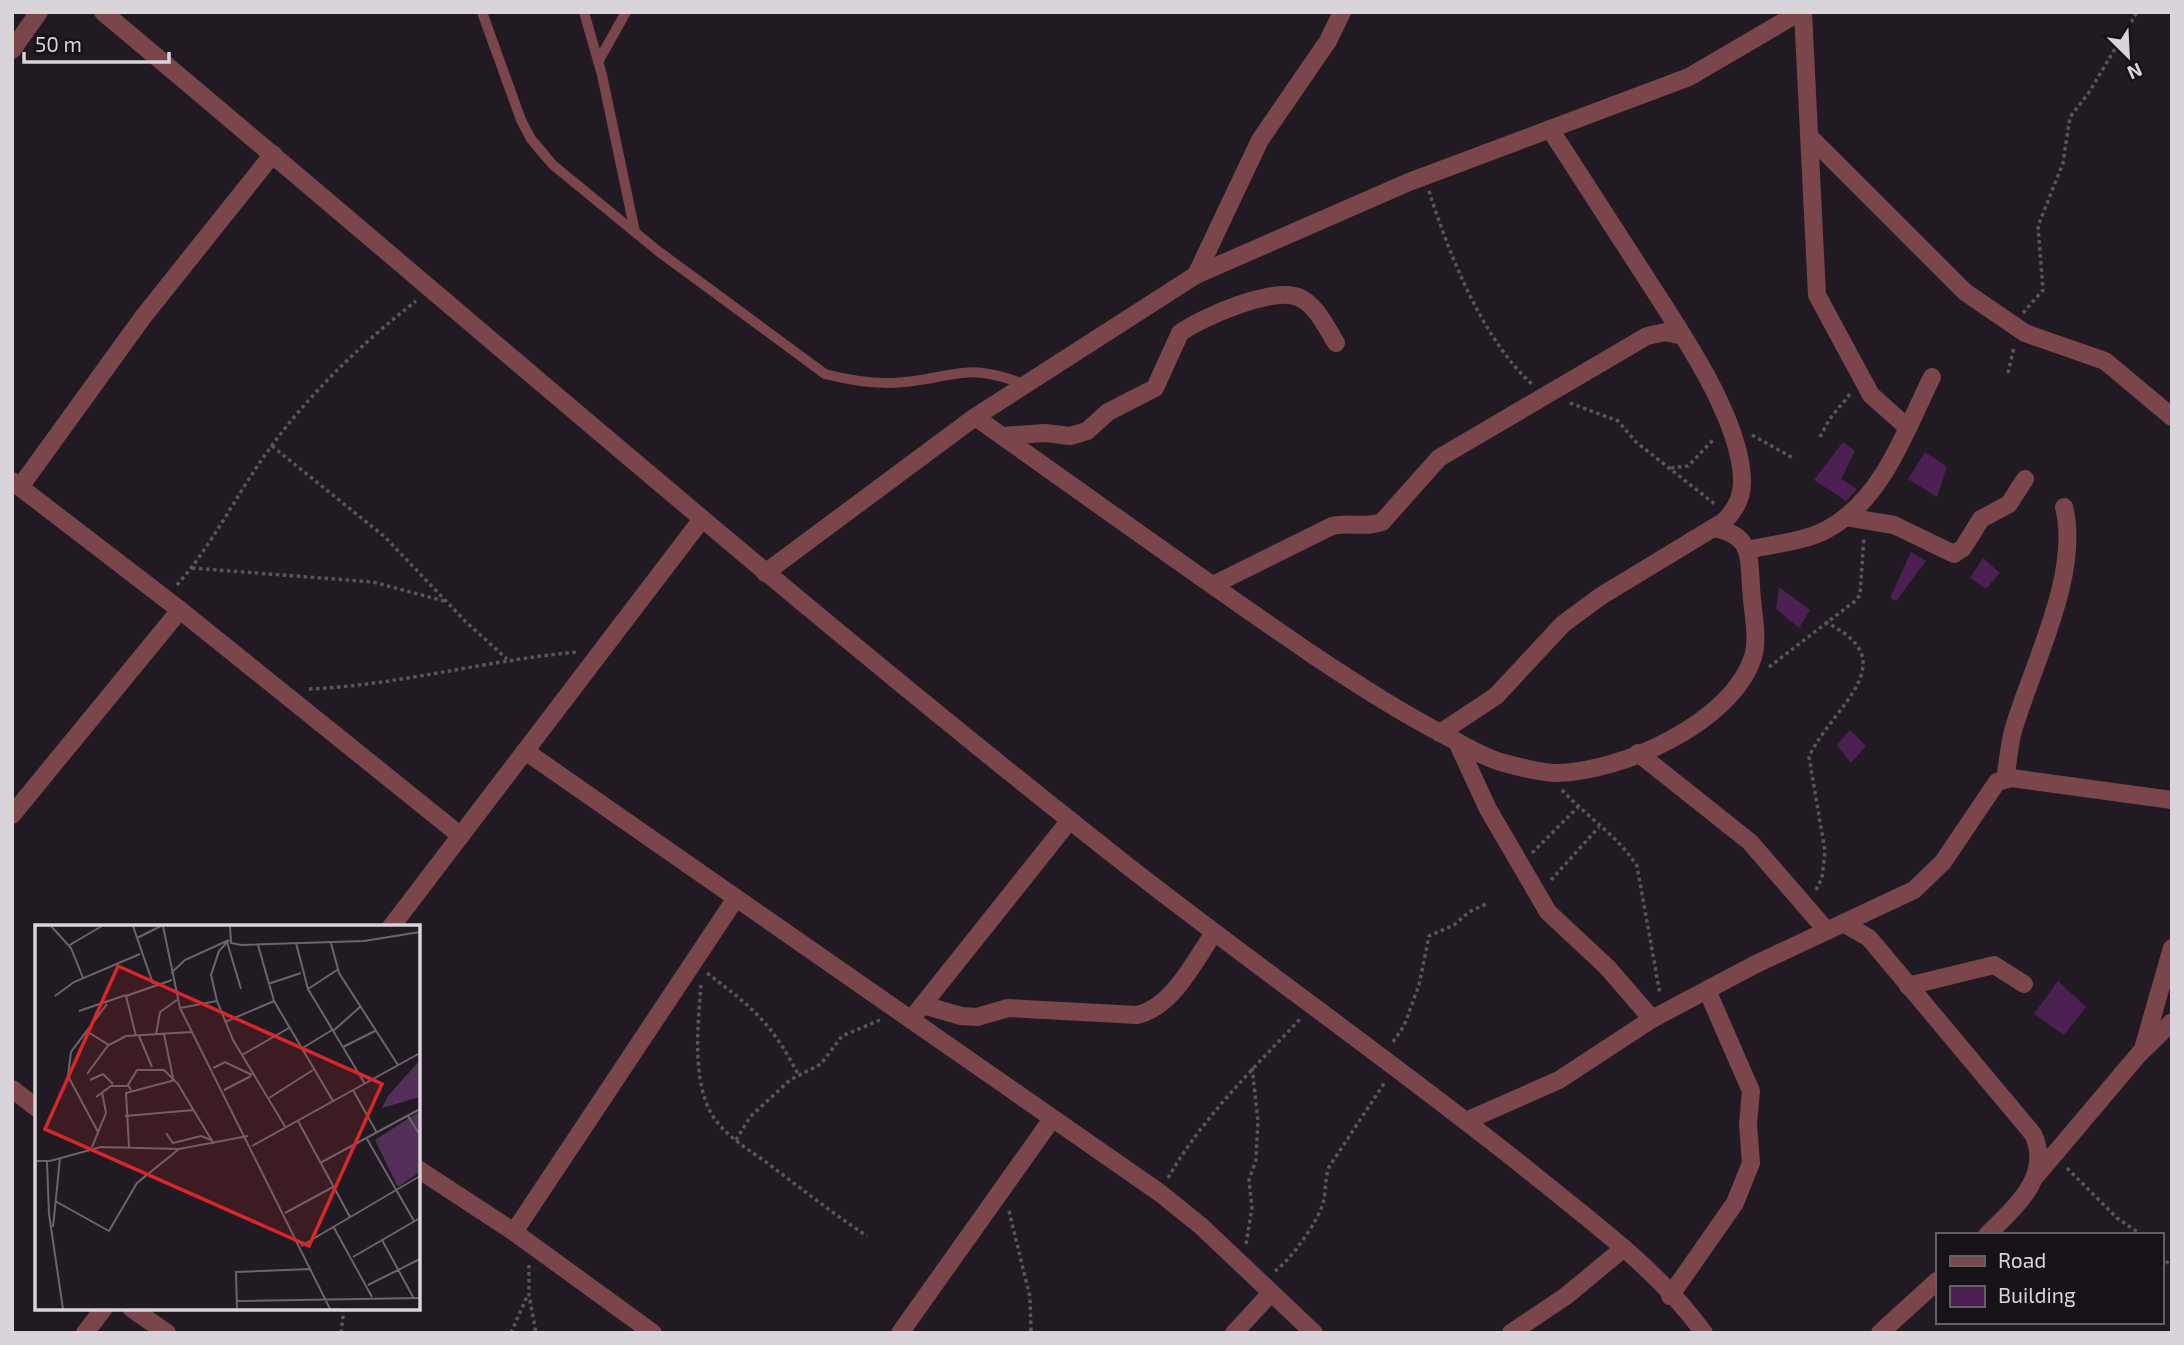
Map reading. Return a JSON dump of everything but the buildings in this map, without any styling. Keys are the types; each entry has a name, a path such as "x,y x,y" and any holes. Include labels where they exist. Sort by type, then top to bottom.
{"street":[{"path":"12,50 39,12"},
{"path":"103,12 765,573 1070,820 1214,933 1466,1121 1624,1248 1704,1333"},
{"path":"1196,275 1260,140 1328,41 1342,12"},
{"path":"765,573 975,417 1196,275 1424,176 1689,77 1801,12 1811,138 1817,295 1871,395 1907,427"},
{"path":"1440,733 1496,696 1563,624 1601,597 1718,525 1735,509 1742,480 1722,409 1683,337 1550,129"},
{"path":"1811,138 1965,292 2018,329 2105,361 2172,417"},
{"path":"274,155 143,317 16,484 281,690 461,836"},
{"path":"1002,436 1045,433 1070,436 1087,431 1108,412 1155,388 1180,333 1263,297 1288,295 1306,301 1336,343"},
{"path":"1213,585 1332,526 1346,522 1374,525 1382,522 1439,458 1647,336 1665,332 1683,337"},
{"path":"1748,550 1824,531 1846,517 1865,500 1898,448 1932,377"},
{"path":"975,417 1368,692 1457,742 1501,762 1558,773 1638,753 1679,737 1703,722 1735,689 1749,667 1755,648 1748,550 1730,531 1718,525"},
{"path":"1846,517 1894,524 1954,554 1963,548 1981,519 2009,505 2025,479"},
{"path":"2005,779 2013,733 2068,561 2068,522 2064,507"},
{"path":"393,925 702,519"},
{"path":"12,815 173,605"},
{"path":"1457,742 1488,810 1548,912 1658,1016"},
{"path":"525,751 1160,1193 1201,1226 1314,1333"},
{"path":"1638,753 1750,842 1827,931"},
{"path":"1466,1121 1559,1080 1658,1016 1707,990 1900,898 1930,877 1943,863 1993,785 2005,779 2172,800"},
{"path":"904,1017 923,1004 1070,820"},
{"path":"514,1232 621,1075 736,898"},
{"path":"1843,923 1869,938 2034,1134 2038,1165 2036,1176"},
{"path":"923,1004 977,1017 1008,1008 1137,1015 1148,1012 1167,998 1214,933"},
{"path":"2143,1050 2172,948"},
{"path":"1908,986 1994,965 2024,984"},
{"path":"1670,1296 1735,1203 1751,1163 1748,1124 1751,1091 1707,990"},
{"path":"1989,1233 2020,1203 2036,1176 2143,1050 2172,1022"},
{"path":"12,1089 35,1106"},
{"path":"900,1333 1052,1119"},
{"path":"420,1170 514,1232 653,1333"},
{"path":"1511,1333 1566,1296 1624,1248"},
{"path":"1882,1331 1936,1282"},
{"path":"1234,1333 1266,1289"},
{"path":"85,1333 102,1310"},
{"path":"134,1310 167,1333"},
{"path":"1882,1331 1902,1333"}],"lane":[{"path":"482,12 521,120 531,139 553,165 635,232 825,374 858,383 903,382 952,372 984,372 1026,385"},
{"path":"584,12 598,62 635,232"},
{"path":"598,62 626,12"}],"path":[{"path":"2008,373 2025,310 2043,290 2038,226 2063,163 2070,117 2088,94 2137,12"},
{"path":"1424,176 1449,253 1475,301 1478,312 1515,369 1547,397 1581,404 1618,421 1636,442 1709,498 1718,525"},
{"path":"173,605 192,568 272,446 341,365 382,328 432,290"},
{"path":"1820,438 1829,420 1862,378"},
{"path":"1669,468 1688,466 1713,439 1731,434 1752,435 1793,458"},
{"path":"272,446 385,537 446,601 507,659"},
{"path":"1764,670 1850,606 1860,594 1866,520"},
{"path":"192,568 373,582 446,601"},
{"path":"1809,908 1822,878 1825,851 1810,757 1815,745 1860,682 1864,666 1860,652 1850,638 1825,622"},
{"path":"281,690 379,683 507,659 604,649"},
{"path":"1545,771 1578,807 1627,851 1637,866 1655,951 1658,1016"},
{"path":"1520,866 1578,807"},
{"path":"1536,893 1559,873 1599,827"},
{"path":"1266,1289 1317,1214 1324,1201 1324,1180 1329,1167 1390,1064 1397,1032 1404,1026 1419,985 1429,936 1454,925 1469,912 1488,903"},
{"path":"799,1076 783,1044 765,1020 702,970 699,1008 701,1077 710,1111 736,1140 810,1198 867,1236"},
{"path":"1160,1193 1184,1151 1252,1067 1312,1006"},
{"path":"736,1140 750,1116 790,1080 821,1065 847,1032 904,1017"},
{"path":"1247,1271 1246,1239 1252,1208 1248,1180 1256,1160 1258,1121 1252,1067"},
{"path":"2057,1152 2074,1178 2097,1195 2117,1218 2139,1233"},
{"path":"1004,1187 1030,1297 1031,1333"},
{"path":"531,1245 529,1292 536,1333"},
{"path":"511,1333 529,1292"},
{"path":"341,1333 344,1310"}]}
